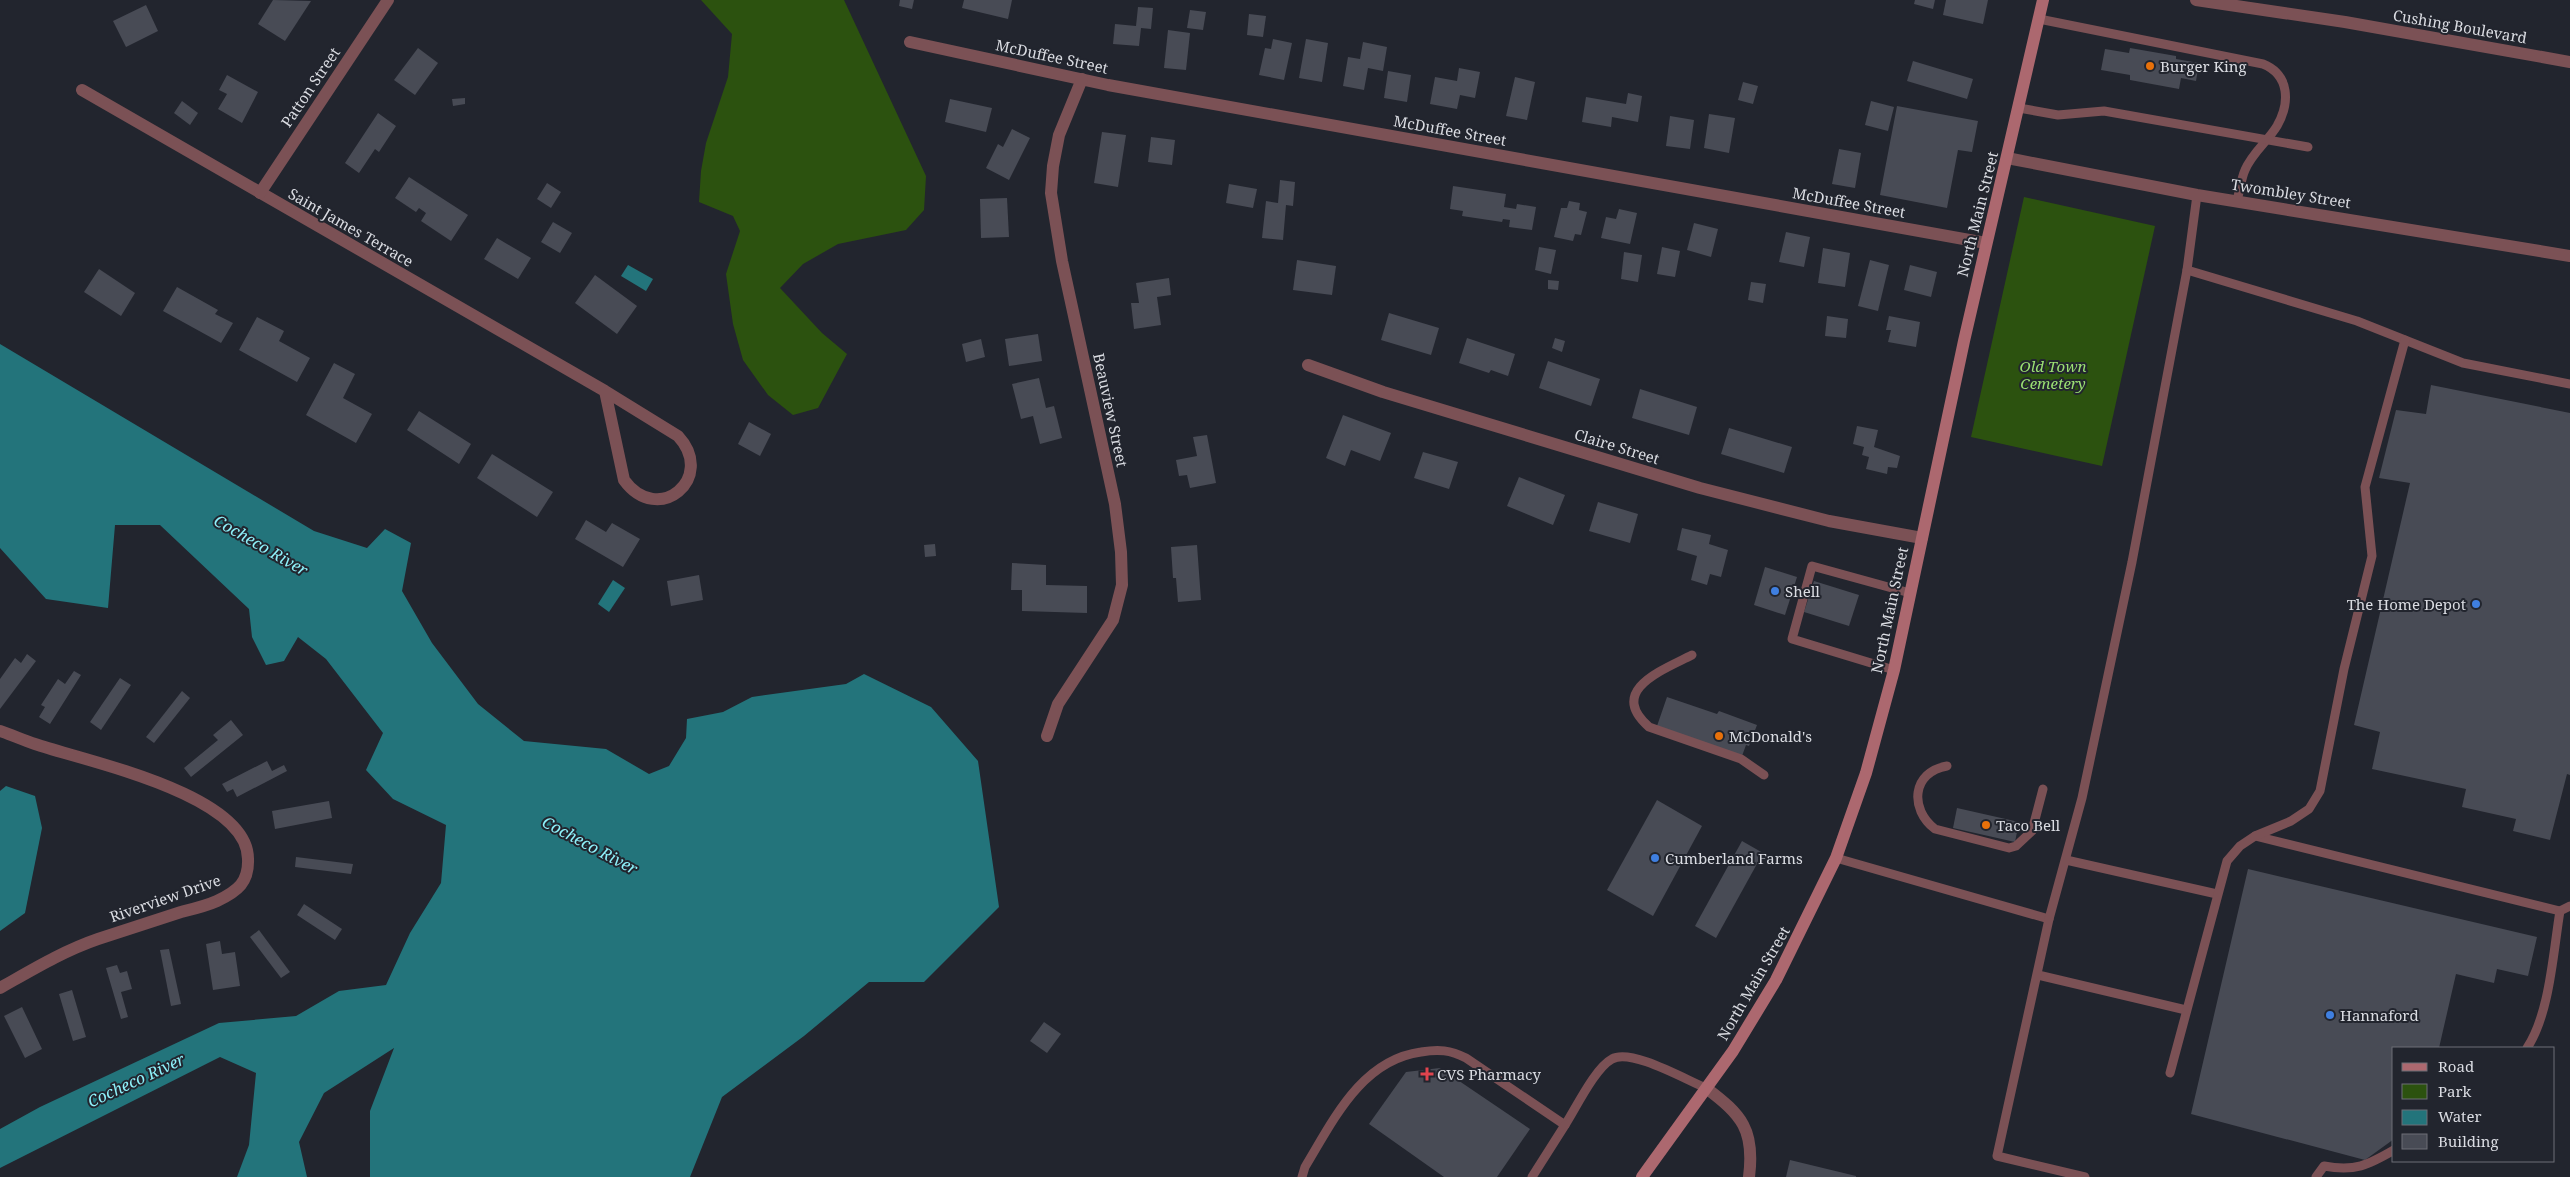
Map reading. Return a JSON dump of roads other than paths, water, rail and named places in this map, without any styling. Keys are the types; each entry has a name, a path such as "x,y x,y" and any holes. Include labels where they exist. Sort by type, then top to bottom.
{"main road":[{"name":"North Main Street","path":"1642,1177 1734,1051 1776,980 1836,858 1866,774 1894,670 1986,243 2043,0"}],"street":[{"name":"Patton Street","path":"260,193 388,0"},
{"name":"Cushing Boulevard","path":"2196,0 2344,22 2570,62"},
{"name":"McDuffee Street","path":"910,42 1082,79 1986,243"},
{"name":"Beauview Street","path":"1047,736 1058,704 1113,620 1122,585 1121,552 1115,504 1062,261 1050,193 1059,135 1082,79"},
{"name":"Saint James Terrace","path":"82,90 605,391 678,436 686,445 691,455 690,472 683,488 675,495 653,500 642,497 632,490 624,480 605,391"},
{"name":"Twombley Street","path":"2007,158 2197,195 2237,200 2570,256"},
{"name":"Claire Street","path":"1308,365 1383,392 1700,488 1829,521 1922,538"},
{"name":"Riverview Drive","path":"0,731 36,744 136,774 176,790 216,812 234,827 248,847 248,874 235,890 216,901 96,940 42,964 0,988"},
{"path":"1706,1088 1729,1106 1744,1124 1751,1151 1749,1177"}],"lane":[{"path":"2039,18 2263,64 2273,68 2284,82 2286,93 2283,111 2276,126 2245,171 2237,200"},
{"path":"2019,108 2070,116 2104,110 2308,147"},
{"path":"2085,1177 1997,1156 2050,918 2082,798 2132,562 2187,270 2197,195"},
{"path":"2187,270 2357,321 2463,363 2570,384"},
{"path":"2170,1073 2227,861 2240,846 2255,836 2291,821 2309,809 2320,791 2344,669 2372,556 2365,487 2405,340"},
{"path":"1894,670 1792,639 1812,566 1910,593"},
{"path":"1692,655 1650,678 1638,689 1633,698 1633,706 1639,718 1649,727 1741,759 1764,775"},
{"path":"1947,766 1938,768 1929,774 1918,791 1919,810 1925,821 1935,829 2008,848 2024,841 2032,832 2043,789"},
{"path":"2255,836 2560,911 2570,906"},
{"path":"1836,858 1882,873 2050,918"},
{"path":"2066,860 2218,894"},
{"path":"2528,1047 2537,1033 2560,911"},
{"path":"2038,975 2186,1010"},
{"path":"1302,1177 1305,1167 1350,1095 1380,1068 1395,1058 1413,1053 1438,1049 1451,1051 1466,1058 1565,1125"},
{"path":"1532,1177 1600,1069 1612,1058 1623,1056 1638,1059 1706,1088"},
{"path":"2316,1177 2324,1166 2352,1169 2370,1164 2392,1151"}],"water":[{"path":"628,265 653,279 646,291 621,276"},
{"name":"Cocheco River","path":"0,344 314,531 367,548 385,529 411,543 402,591 432,643 478,704 524,741 606,749 649,774 669,766 686,738 687,719 723,712 752,697 846,684 864,674 931,707 978,761 999,907 924,982 869,982 804,1036 722,1097 690,1177 370,1177 370,1111 394,1048 324,1093 299,1142 307,1177 237,1177 249,1145 256,1073 220,1057 0,1168 0,1129 40,1107 219,1023 296,1016 339,991 386,985 410,933 441,883 446,825 393,799 366,770 383,733 326,659 298,637 284,661 266,665 252,637 249,609 160,525 115,525 108,608 46,599 0,548"},
{"path":"613,580 625,588 609,612 598,604"},
{"path":"6,786 35,796 42,828 25,913 0,931 0,791"}],"place":[{"name":"Burger King","path":"2150,66"},
{"name":"Shell","path":"1775,591"},
{"name":"The Home Depot","path":"2476,604"},
{"name":"McDonald's","path":"1719,736"},
{"name":"Taco Bell","path":"1986,825"},
{"name":"Cumberland Farms","path":"1655,858"},
{"name":"Hannaford","path":"2330,1015"},
{"name":"CVS Pharmacy","path":"1427,1074"}],"park label":[{"name":"Old Town Cemetery","path":"2053,374"}]}
